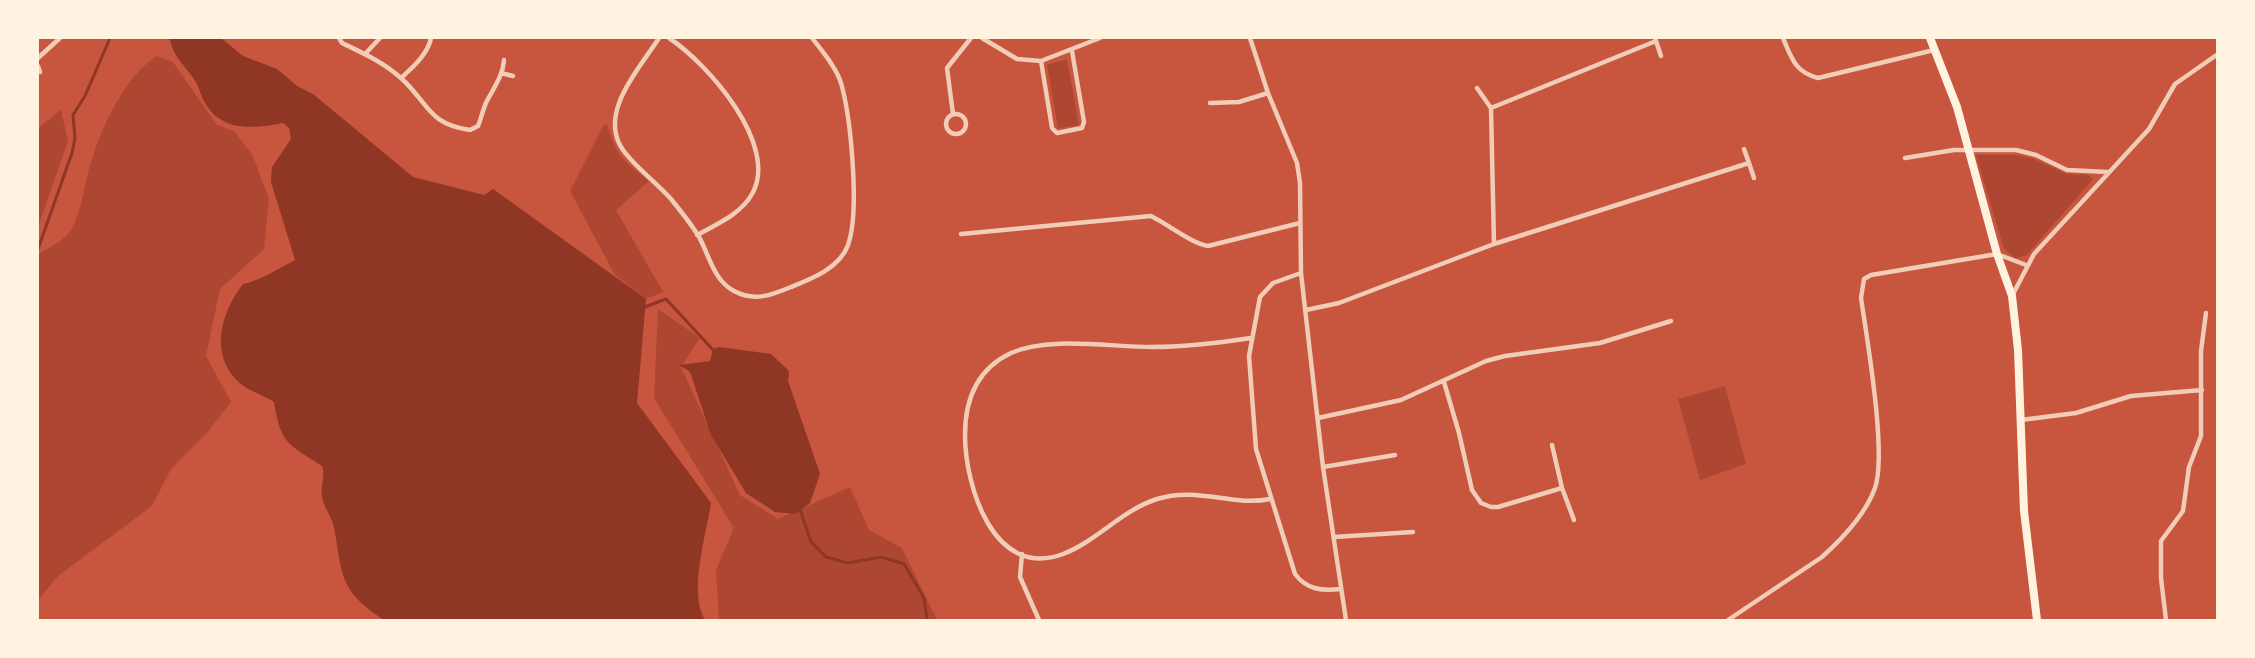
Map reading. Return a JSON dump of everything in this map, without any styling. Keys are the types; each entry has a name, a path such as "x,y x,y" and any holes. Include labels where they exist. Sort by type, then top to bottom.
{"highway":[{"path":"1930,38 1937,49 1997,254 2012,296 2018,350 2024,511 2037,621"}],"street":[{"path":"38,58 60,38"},
{"path":"339,38 342,43 365,54 401,78 435,118 470,130 478,126 501,73 504,60"},
{"path":"365,54 380,38"},
{"path":"401,78 414,66 430,45 431,38"},
{"path":"659,38 621,98 615,120 616,132 623,149 656,182 698,235 724,283 741,294 759,297 778,292 818,274 836,262 848,246 853,193 842,89 833,68 812,38"},
{"path":"669,38 689,54 747,123 759,158 758,181 747,202 721,222 698,235"},
{"path":"953,114 947,68 971,38"},
{"path":"982,38 1017,59 1041,61 1072,51 1100,38"},
{"path":"1250,38 1268,93 1297,163 1300,183 1301,273 1323,467 1346,621"},
{"path":"1784,38 1791,58 1803,74 1818,78 1937,49"},
{"path":"1491,108 1655,39 1661,57"},
{"path":"1041,61 1052,128 1057,133 1082,128 1084,122 1072,51"},
{"path":"2012,296 2026,265 2148,129 2175,84 2217,54"},
{"path":"501,73 513,76"},
{"path":"1477,88 1491,108 1494,244"},
{"path":"1210,103 1239,102 1268,93"},
{"path":"953,114 966,120 965,129 959,135 951,134 947,129 945,122 953,114"},
{"path":"1744,149 1754,178"},
{"path":"1905,158 1968,149 2016,150 2036,155 2067,170 2108,172"},
{"path":"1306,310 1339,303 1494,244 1749,163"},
{"path":"961,234 1151,216 1176,228 1195,243 1208,246 1300,223"},
{"path":"1728,621 1829,551 1868,503 1876,486 1878,449 1862,298 1864,279 1871,275 1997,254 2026,265"},
{"path":"1301,273 1273,283 1263,291 1251,338 1249,356 1252,423 1256,449 1291,564 1302,583 1319,590 1341,589"},
{"path":"2166,621 2161,578 2161,541 2182,511 2189,467 2201,436 2201,351 2206,313"},
{"path":"1318,418 1401,400 1486,361 1505,356 1600,343 1671,321"},
{"path":"1251,338 1171,346 1041,346 1012,353 982,374 969,397 965,433 967,474 973,494 989,527 998,538 1022,554 1047,558 1062,555 1142,505 1176,495 1193,493 1250,501 1270,499"},
{"path":"1444,382 1472,490 1481,503 1498,507 1562,488"},
{"path":"2021,420 2076,414 2131,396 2202,390"},
{"path":"1552,445 1562,488 1574,520"},
{"path":"1323,467 1395,454"},
{"path":"1334,537 1413,532"},
{"path":"1022,554 1020,577 1039,621"}],"shaded area":[{"path":"166,38 221,38 243,56 277,69 297,86 313,94 413,177 484,195 493,189 646,299 637,403 711,503 698,580 700,609 705,620 384,620 358,600 351,591 342,570 334,527 324,505 322,466 293,447 283,435 274,402 245,387 233,376 222,351 223,323 228,309 243,284 263,277 295,260 271,182 272,167 291,139 289,128 283,123 238,126 219,118 204,101 196,82 177,56 170,40"},
{"path":"157,56 173,62 216,124 235,132 253,156 269,199 264,249 220,289 206,356 231,402 207,433 171,469 152,506 58,576 38,600 38,255 62,240 72,229 91,162 112,110 133,78"},
{"path":"1067,59 1079,125 1058,128 1047,65"},
{"path":"61,110 68,141 38,227 38,128"},
{"path":"607,124 622,157 649,181 616,210 663,292 646,299 615,275 570,191 603,126"},
{"path":"1976,155 2016,155 2034,159 2067,174 2088,175 2093,179 2026,256 2015,258 2004,249"},
{"path":"658,309 700,338 681,367 740,495 778,519 850,487 869,530 902,548 937,620 719,620 716,570 734,528 654,398"},
{"path":"719,347 771,354 789,371 788,381 820,474 810,503 795,514 775,512 746,493 711,435 690,372 679,365 710,361 713,349"},
{"path":"1725,386 1746,464 1700,480 1678,399"}],"waterway":[{"path":"38,249 72,153 75,138 73,115 85,96 110,38"},
{"path":"645,307 666,299 715,352"},
{"path":"800,509 811,542 826,557 848,563 881,557 904,564 924,598 927,620"}]}
